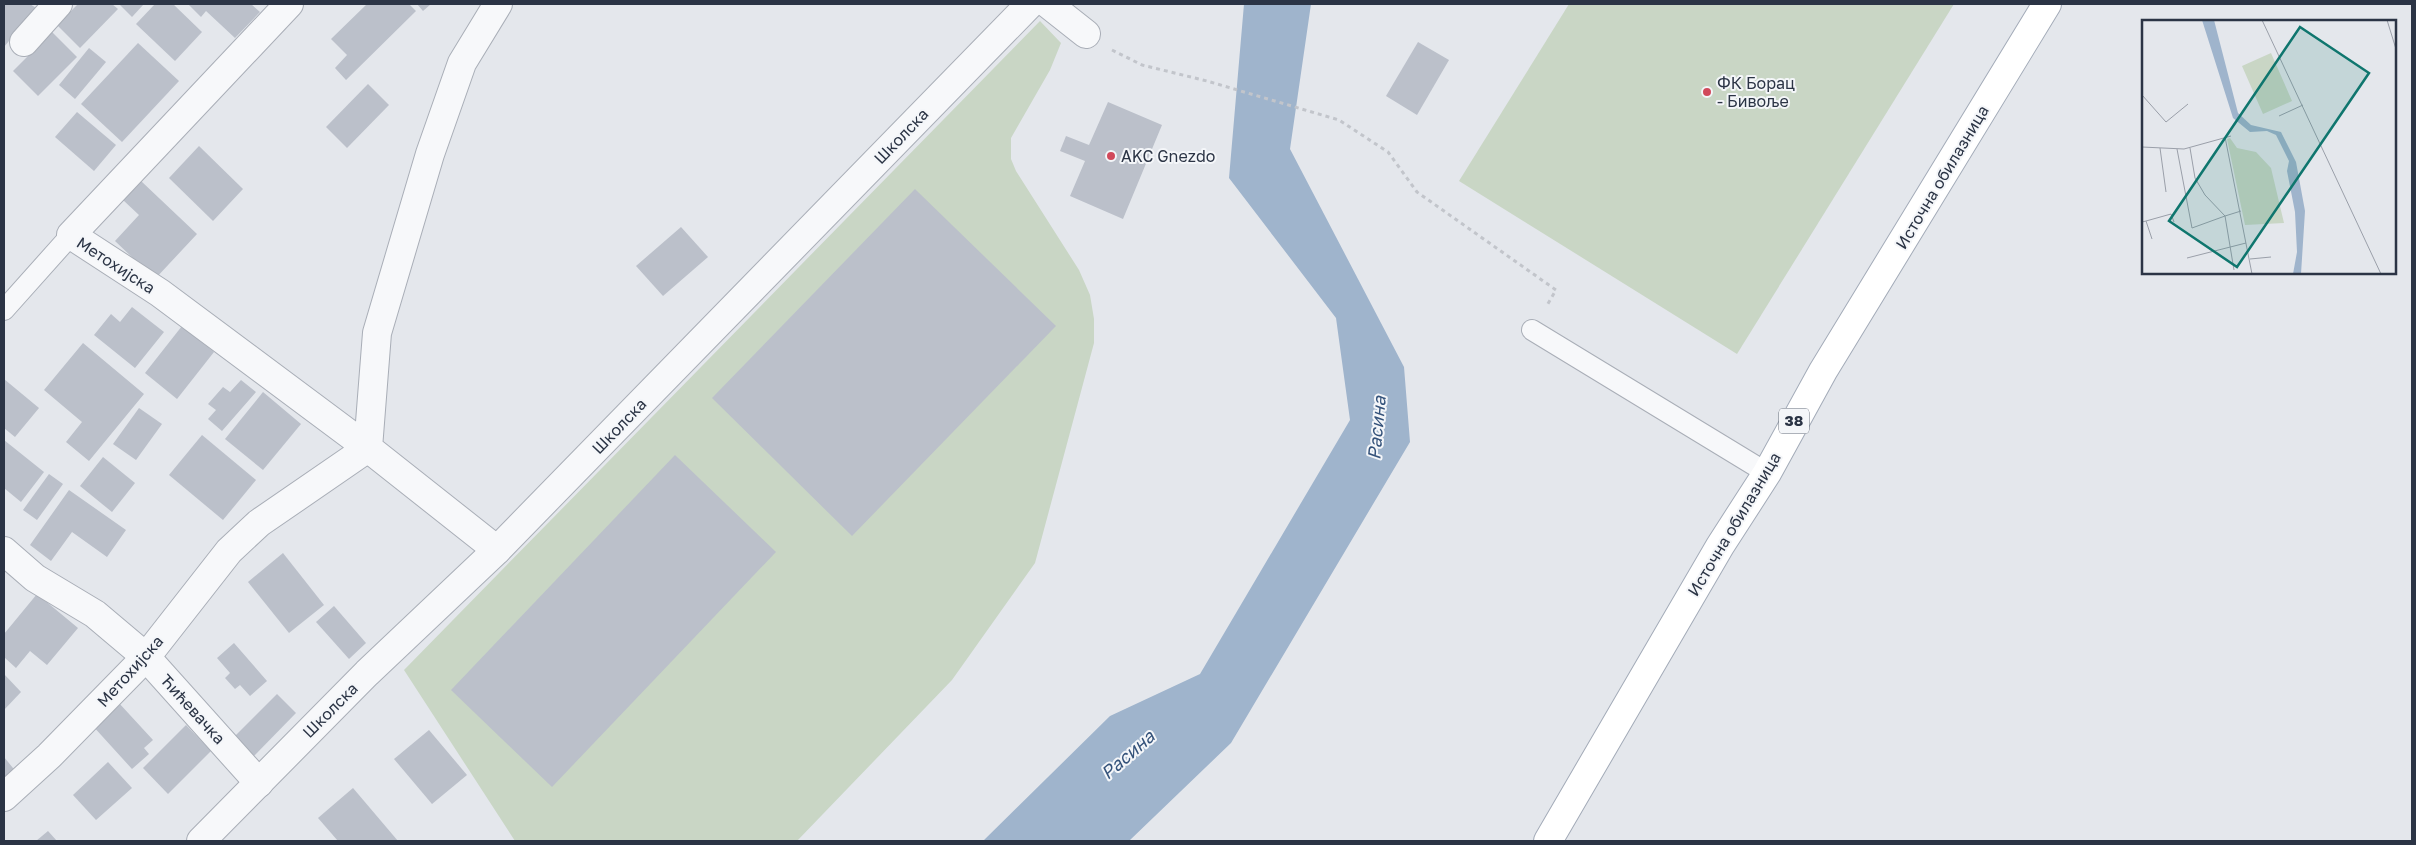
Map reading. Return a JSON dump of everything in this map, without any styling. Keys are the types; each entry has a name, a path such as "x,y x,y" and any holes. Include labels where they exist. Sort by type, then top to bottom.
{"main road":[{"name":"Источна обилазница","path":"1548,841 1715,555 1767,473 1828,363 2047,4"}],"street":[{"path":"24,42 58,4"},
{"name":"Метохијска","path":"4,797 49,756 146,657 229,551 260,523 368,448 160,293 71,235 289,4"},
{"path":"497,550 368,448 377,334 430,154 462,63 498,4"},
{"name":"Школска","path":"202,841 367,673 497,550 1030,4"},
{"path":"1048,4 1086,34"},
{"name":"Ћићевачка","path":"4,551 35,578 95,614 146,657 258,783"}],"lane":[{"path":"4,310 71,235"},
{"path":"1532,330 1767,473"}],"path":[{"path":"1086,34 1142,65 1207,81 1339,120 1388,152 1417,192 1556,290 1532,330"}],"green space":[{"name":"ФК Борац - Бивоље","path":"1569,4 1954,4 1737,354 1459,181"},
{"path":"1040,21 1061,43 1050,70 1011,138 1011,159 1016,171 1079,270 1090,295 1094,319 1094,343 1035,563 952,680 797,841 515,841 404,670"}],"water":[{"name":"Расина","path":"1244,4 1311,4 1290,149 1404,367 1410,442 1231,743 1129,841 983,841 1110,716 1200,674 1350,420 1336,318 1229,178"}],"building":[{"path":"4,4 30,4 36,8 4,47"},
{"path":"78,4 112,4 118,9 80,48 57,25"},
{"path":"119,4 144,4 132,17"},
{"path":"155,4 173,4 202,32 175,61 136,24"},
{"path":"188,4 251,4 260,12 235,38 206,11 201,17"},
{"path":"367,4 409,4 416,11 346,80 335,68 347,55 331,39"},
{"path":"417,4 431,4 423,11"},
{"path":"52,32 77,57 38,96 13,71"},
{"path":"1418,42 1449,60 1417,115 1386,96"},
{"path":"138,43 179,81 122,142 81,104"},
{"path":"89,48 106,62 75,99 59,85"},
{"path":"368,84 389,105 347,148 326,127"},
{"name":"AKC Gnezdo","path":"1108,102 1162,125 1123,219 1070,196 1085,161 1060,151 1066,136 1089,145"},
{"path":"77,112 116,145 94,171 55,137"},
{"path":"199,146 243,189 213,221 169,178"},
{"path":"141,181 197,234 155,279 115,241 139,215 123,200"},
{"path":"915,189 1056,326 852,536 712,398"},
{"path":"681,227 708,257 663,296 636,266"},
{"path":"132,307 164,332 135,368 94,335 111,314 120,322"},
{"path":"182,326 214,352 177,399 145,373"},
{"path":"83,343 144,394 89,461 66,442 82,422 44,390"},
{"path":"4,379 39,408 15,437 4,428"},
{"path":"241,380 256,392 222,431 208,419 216,410 208,404 223,387 230,392"},
{"path":"263,392 301,424 263,470 225,439"},
{"path":"139,408 162,424 136,460 113,444"},
{"path":"202,435 256,480 223,520 169,475"},
{"path":"4,440 44,472 21,502 4,488"},
{"path":"675,455 776,552 552,787 451,690"},
{"path":"103,457 135,483 112,512 80,486"},
{"path":"49,474 63,484 37,520 23,510"},
{"path":"69,490 126,530 107,557 72,532 51,561 30,545"},
{"path":"283,553 324,605 289,633 248,582"},
{"path":"37,594 78,628 47,665 30,651 16,668 4,657 4,634"},
{"path":"334,606 366,643 349,659 316,622"},
{"path":"234,643 267,681 250,696 240,685 235,689 225,678 230,673 217,658"},
{"path":"4,674 21,692 4,710"},
{"path":"277,694 296,713 252,758 233,738"},
{"path":"118,702 153,740 144,748 149,754 132,769 92,725"},
{"path":"186,725 211,751 168,794 143,768"},
{"path":"429,730 467,775 432,804 394,759"},
{"path":"4,757 17,773 4,780"},
{"path":"108,762 132,788 96,820 73,795"},
{"path":"353,788 398,841 338,841 318,818"},
{"path":"48,831 57,841 36,841"}],"place":[{"name":"ФК Борац - Бивоље","path":"1707,92"},
{"name":"AKC Gnezdo","path":"1111,156"}]}
